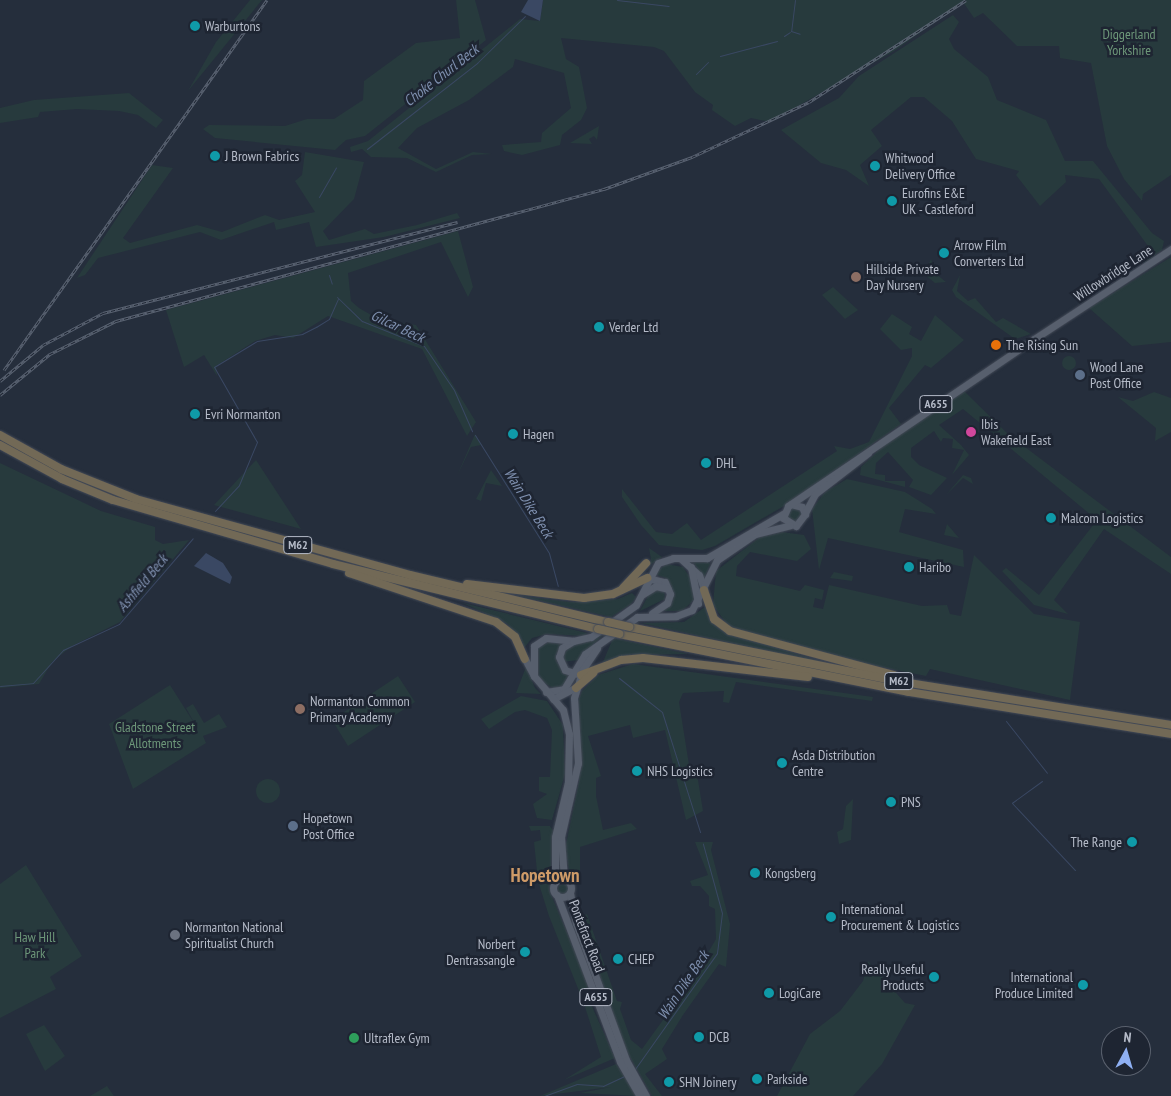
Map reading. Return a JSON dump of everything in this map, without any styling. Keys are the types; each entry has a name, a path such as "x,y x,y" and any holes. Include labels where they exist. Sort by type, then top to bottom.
{"highway":[{"name":"M62","path":"0,435 109,490 410,575 629,627 967,693 1171,725"},
{"name":"M62","path":"0,445 62,480 113,500 265,545 496,622 515,637 525,659"},
{"name":"M62","path":"265,545 619,634 909,692"},
{"path":"620,592 646,563"},
{"name":"M62","path":"410,575 557,598 620,592 647,578"},
{"name":"M62","path":"704,590 714,619 730,631 967,693"},
{"name":"M62","path":"577,674 594,672 621,660 657,658 909,692 1171,734"},
{"name":"M62","path":"576,688 594,672"}],"main road":[{"name":"Willowbridge Lane","path":"879,443 992,365 1171,249"},
{"name":"A655","path":"534,676 532,653 536,643 553,638 573,641 591,637 622,618 642,594 647,578 658,563 678,558 707,558 783,514 791,504 879,443"},
{"name":"A655","path":"698,604 717,560 754,534 801,523 815,494 879,443"},
{"path":"791,504 798,505 805,514"},
{"path":"783,514 790,525"},
{"path":"678,558 690,566 704,590"},
{"path":"647,614 686,614 698,604 690,566"},
{"path":"647,578 662,580 670,590"},
{"path":"642,594 658,585 670,590"},
{"name":"A655","path":"570,893 570,883 564,879 561,837 578,763 576,688 580,662 604,640 667,603 670,590"},
{"name":"A655","path":"546,692 564,689 604,640"},
{"path":"560,661 562,648 573,641"},
{"name":"A655","path":"525,659 534,676 566,717 570,751 556,824 555,882 557,895"},
{"path":"560,661 568,665 580,662"},
{"path":"560,661 577,674"},
{"path":"553,699 576,688"},
{"path":"555,882 564,879"},
{"path":"557,895 570,893"},
{"name":"Pontefract Road","path":"570,893 576,923 626,1060 646,1096"},
{"name":"Pontefract Road","path":"557,895 620,1062 640,1096"}],"green space":[{"path":"250,0 262,0 188,91 216,42"},
{"path":"456,0 475,0 486,40 365,136 346,140 335,150 215,138 203,129 209,125 285,126 307,119 334,119 363,100 364,81 416,43 460,38"},
{"name":"Diggerland Yorkshire","path":"543,0 1171,0 1171,175 1143,194 1142,201 1124,179 1107,146 1091,63 1060,58 1059,46 1017,46 983,13 974,18 963,2 894,51 770,122 751,118 735,126 712,110 713,105 695,92 664,51 654,47 561,38 566,59 579,67 587,108 581,120 562,135 560,145 522,155 504,151 502,145 541,142 542,133 571,108 564,73 515,59 513,67 469,100 417,128 398,148 436,169 473,152 492,154 472,155 436,172 407,158 371,157 362,149 351,152 350,147 368,141 520,19 540,21"},
{"path":"953,15 959,22 949,39 954,49 988,77 997,100 1046,120 1065,161 1093,161 1152,233 1164,241 1162,250 1144,263 1139,255 1148,246 1099,179 1065,175 1066,182 1040,206 1016,175 1019,171 976,159 952,121 924,97 911,97 871,130 882,146 860,165 869,186 846,170 821,163 781,130 839,98 859,76"},
{"path":"129,93 163,120 156,128 138,115 119,111 77,109 40,112 38,117 0,123 0,108 34,100"},
{"path":"599,126 597,140 594,136 589,139 592,144 570,143"},
{"path":"305,152 364,162 354,199 323,231 329,240 365,229 374,234 417,225 457,213 460,218 384,237 316,247 309,222 276,230 274,222 221,240 200,232 98,258 85,275 77,278 152,165 173,168 123,238 130,243 197,225 222,232 265,215 279,220 315,212 295,181 302,175"},
{"path":"458,231 473,287 468,297 441,242 348,273 351,301 359,308 380,320 416,325 476,422 467,436 422,349 328,316 293,338 275,335 255,341 216,366 217,376 204,355 184,367 166,310"},
{"path":"1171,257 1171,342 1132,346 1089,308"},
{"path":"931,259 936,274 946,282 935,283 924,274"},
{"path":"960,275 957,291 968,301 975,298 996,322 1003,318 1031,334 1015,339 956,297 952,290"},
{"path":"833,287 858,310 845,319 822,295"},
{"path":"892,314 912,327 909,334 921,341 935,315 964,340 931,368 925,365 889,408 901,424 784,506 715,546 702,550 659,545 641,525 622,497 622,489 656,532 672,534 687,523 701,540 837,451 834,446 850,449 869,442 912,356 912,348 901,350 880,329"},
{"path":"1066,356 1072,356 1076,363 1072,370 1066,370 1062,366 1062,360"},
{"path":"964,391 1009,435 1171,557 1171,574 1104,529 1054,600 1068,614 1034,605 1002,571 1006,568 1039,595 1097,520 963,409 939,425 961,445 969,455 952,475 964,450 952,448 953,439 943,438 941,442 934,431 911,448 911,457 919,465 947,478 931,495 909,487 913,480 888,452 876,463 875,474 885,475 885,481 905,481 905,487 860,475 861,467 883,446"},
{"path":"1154,392 1171,398 1171,432 1155,441 1156,428 1118,397 1133,401"},
{"path":"475,434 481,445 471,447 457,476"},
{"path":"256,460 301,529 214,505"},
{"path":"0,463 101,511 155,527 155,540 163,544 189,540 120,622 72,646 52,662 39,684 0,688"},
{"path":"491,470 502,486 486,483 481,501 476,499"},
{"path":"963,475 971,478 973,484 963,478 946,495"},
{"path":"847,479 905,492 932,509 936,514 905,509 899,532 963,550 964,567 828,538 819,570 812,509 825,492"},
{"path":"795,508 800,510 802,515 800,520 795,522 790,520 788,515 790,510"},
{"path":"947,524 959,538 944,535"},
{"path":"782,532 804,535 811,549 797,561 750,552 737,566 736,576 800,591 805,585 824,590 822,600 815,598 813,607 823,609 829,585 922,606 947,605 950,614 961,616 974,555 1034,614 1080,622 1070,700 930,669 926,676 857,662 729,627 713,605 716,571 760,537"},
{"path":"649,548 662,557 649,566 651,559"},
{"path":"708,561 710,564 704,579 693,562"},
{"path":"666,564 683,567 693,582 694,600 682,611 662,611 672,590 666,578 654,574"},
{"path":"834,572 853,576 852,581 830,578"},
{"path":"652,588 664,590 665,599 640,611"},
{"path":"632,593 636,597 631,604 611,617 515,595 570,602 618,599"},
{"path":"463,603 587,633 585,636 547,634 532,638 524,648 508,624"},
{"path":"705,607 713,621 734,635 844,668 641,623 684,622"},
{"path":"603,635 578,660 563,662 562,651 568,644"},
{"path":"613,638 688,654 629,655 603,662"},
{"path":"549,641 564,642 557,662 571,676 565,685 554,689 539,679 535,662 535,650"},
{"path":"633,664 873,697 872,701 736,682 729,703 723,702 724,691 683,693 679,702 690,771 698,780 703,811 686,820 665,730 633,738 630,725 588,736 601,776 596,778 596,796 603,830 631,823 637,829 580,847 580,877 570,875 565,849 579,781 576,706 582,691 598,675"},
{"path":"526,667 535,688 541,694 516,693"},
{"path":"398,676 415,702 348,746 332,720"},
{"name":"Gladstone Street Allotments","path":"170,685 196,726 186,708 193,704 204,723 219,714 227,727 203,736 206,743 133,789 109,724"},
{"path":"521,696 547,701 563,725 565,774 552,820 537,818 533,804 547,794 539,791 539,777 550,777 552,730 547,718 525,710 515,712 489,729 481,719"},
{"path":"268,779 277,782 280,791 277,800 268,803 259,800 256,791 259,782"},
{"path":"853,799 851,840 839,844 837,832 843,829 846,806"},
{"path":"529,826 550,826 554,832 549,890 591,989 587,998 581,996 549,916 538,881 534,842 541,840 540,830 531,831"},
{"path":"695,842 713,842 711,850 730,924 726,967 719,964 683,1015 662,1049 667,1059 645,1074 662,1096 652,1096 626,1050 579,918 587,914 617,1001 622,1002 620,1009 631,1040 642,1049 692,980 716,939 715,909 709,906 709,896 700,886 692,886 690,881 708,875"},
{"name":"Haw Hill Park","path":"26,865 82,956 50,977 56,989 0,1018 0,884"},
{"path":"563,883 569,889 563,895 557,889"},
{"path":"868,961 905,1003 915,1005 882,1064 853,1096 777,1096 810,1034 840,1011 863,981"},
{"path":"590,1002 615,1058 564,1080 601,1057 585,1007"},
{"path":"44,1025 65,1056 45,1071 26,1034"},
{"path":"616,1064 638,1096 580,1093 611,1087 540,1096"},
{"path":"107,1086 114,1096 90,1096"}],"water":[{"path":"528,0 543,0 540,21 521,12"},
{"path":"206,553 223,563 232,577 230,584 194,566"}],"waterway":[{"path":"617,0 669,6"},
{"path":"795,0 791,31 800,34"},
{"name":"Choke Churl Beck","path":"367,149 477,63 525,16"},
{"path":"784,36 790,32"},
{"path":"720,56 777,41"},
{"path":"696,74 708,62"},
{"name":"Choke Churl Beck","path":"319,197 336,168"},
{"name":"Choke Churl Beck","path":"329,275 332,284"},
{"name":"Gilcar Beck","path":"337,297 362,321 424,346 454,390 472,431"},
{"name":"Ashfield Beck","path":"215,511 239,485 257,442 214,367 257,341 302,334 316,327 329,319 338,299"},
{"name":"Wain Dike Beck","path":"475,435 549,553 558,586"},
{"name":"Ashfield Beck","path":"0,686 33,683 63,650 119,624 193,538"},
{"name":"Wain Dike Beck","path":"619,678 662,712 700,832"},
{"path":"1006,721 1047,773"},
{"path":"1042,781 1012,803 1075,870"},
{"name":"Wain Dike Beck","path":"635,1069 717,953 722,913 703,844"},
{"name":"Wain Dike Beck","path":"544,1096 577,1084 603,1086 624,1076"}],"railway":[{"path":"4,370 267,0"},
{"path":"0,395 50,354 116,321 604,189 692,157 809,102 966,0"},
{"path":"0,381 43,345 103,313 457,222"}],"place":[{"name":"Warburtons","path":"195,26"},
{"name":"J Brown Fabrics","path":"215,156"},
{"name":"Whitwood Delivery Office","path":"875,166"},
{"name":"Eurofins E&E UK - Castleford","path":"892,201"},
{"name":"Arrow Film Converters Ltd","path":"944,253"},
{"name":"Hillside Private Day Nursery","path":"856,277"},
{"name":"Verder Ltd","path":"599,327"},
{"name":"The Rising Sun","path":"996,345"},
{"name":"Wood Lane Post Office","path":"1080,375"},
{"name":"Evri Normanton","path":"195,414"},
{"name":"Ibis Wakefield East","path":"971,432"},
{"name":"Hagen","path":"513,434"},
{"name":"DHL","path":"706,463"},
{"name":"Malcom Logistics","path":"1051,518"},
{"name":"Haribo","path":"909,567"},
{"name":"Normanton Common Primary Academy","path":"300,709"},
{"name":"Asda Distribution Centre","path":"782,763"},
{"name":"NHS Logistics","path":"637,771"},
{"name":"PNS","path":"891,802"},
{"name":"Hopetown Post Office","path":"293,826"},
{"name":"The Range","path":"1132,842"},
{"name":"Kongsberg","path":"755,873"},
{"name":"International Procurement & Logistics","path":"831,917"},
{"name":"Normanton National Spiritualist Church","path":"175,935"},
{"name":"Norbert Dentrassangle","path":"525,952"},
{"name":"CHEP","path":"618,959"},
{"name":"Really Useful Products","path":"934,977"},
{"name":"International Produce Limited","path":"1083,985"},
{"name":"LogiCare","path":"769,993"},
{"name":"DCB","path":"699,1037"},
{"name":"Ultraflex Gym","path":"354,1038"},
{"name":"Parkside","path":"757,1079"},
{"name":"SHN Joinery","path":"669,1082"}],"district":[{"name":"Hopetown","path":"545,876"}]}
